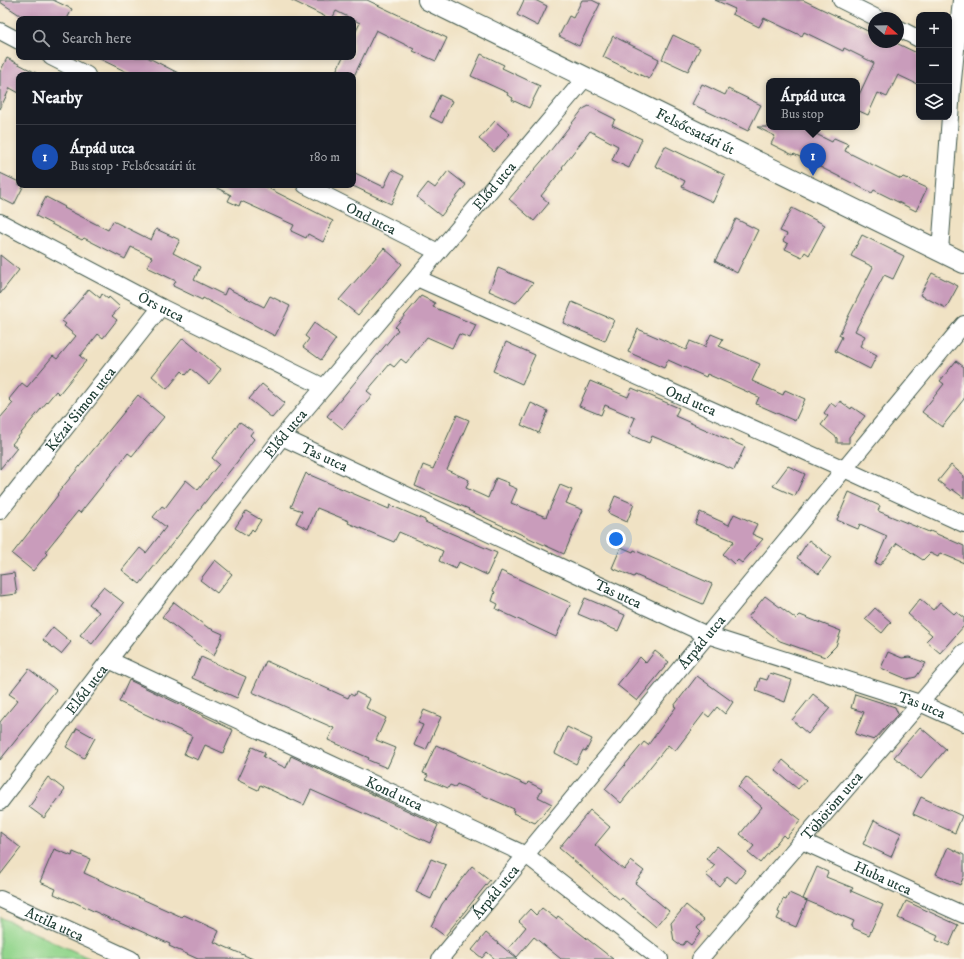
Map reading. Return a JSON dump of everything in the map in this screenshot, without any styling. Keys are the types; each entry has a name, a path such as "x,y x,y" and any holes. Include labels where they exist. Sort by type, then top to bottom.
{"street":[{"name":"Felsőcsatári út","path":"428,0 964,263"},
{"path":"841,0 868,13"},
{"path":"940,251 958,86 952,55 961,0"},
{"path":"0,31 16,39"},
{"path":"904,31 916,37"},
{"path":"57,60 81,72"},
{"name":"Előd utca","path":"0,802 282,437 586,77"},
{"name":"Ond utca","path":"310,188 438,252"},
{"name":"Örs utca","path":"0,222 161,307 324,387"},
{"name":"Ond utca","path":"417,278 964,524"},
{"name":"Kézai Simon utca","path":"0,511 161,307"},
{"name":"Árpád utca","path":"440,959 964,324"},
{"name":"Tas utca","path":"282,437 707,635 920,703 964,723"},
{"name":"Töhötöm utca","path":"700,959 964,652"},
{"name":"Kond utca","path":"109,660 526,855 660,959"},
{"name":"Huba utca","path":"802,841 964,915"},
{"name":"Attila utca","path":"0,899 104,954 131,959"}],"green space":[{"path":"0,917 91,959 0,959"}],"building":[{"path":"0,0 53,0 72,9 68,16 21,16 0,2"},
{"path":"291,0 367,0 447,38 436,61 413,51 414,49 376,30 356,72 336,72 342,60 356,60 356,31 360,23 356,21 356,16 346,16 336,11 334,16 324,16"},
{"path":"524,0 535,0 547,6 538,26 517,15"},
{"path":"582,0 592,0 600,4 579,46 559,36 569,16 573,18"},
{"path":"715,0 803,0 868,31 868,48 904,47 916,53 916,84 898,75 887,97 878,93 868,115 860,111 860,93 874,63 844,48 843,51 804,32 802,36 764,18 759,27 732,14 735,9"},
{"path":"673,35 700,48 688,71 662,59"},
{"path":"613,36 659,59 649,79 603,57"},
{"path":"481,54 504,65 502,68 540,86 529,108 512,100 513,98 507,95 508,93 471,76"},
{"path":"7,58 34,72 16,72 16,91 10,88 0,109 0,72"},
{"path":"102,60 153,60 176,72 127,72"},
{"path":"702,84 725,95 728,89 761,105 748,131 692,104"},
{"path":"440,95 452,101 442,123 430,117"},
{"path":"589,106 615,119 612,125 642,139 629,168 612,160 618,146 590,131 541,196 549,203 534,221 509,199 547,155 583,109"},
{"path":"495,121 510,134 494,152 479,139"},
{"path":"757,127 766,127 766,130 808,130 832,142 834,138 848,144 845,151 901,179 903,177 927,188 916,211 874,190 872,193 771,144 775,136"},
{"path":"665,146 725,175 713,202 682,187 685,181 655,166"},
{"path":"392,170 404,176 391,204 356,187 356,173 384,187"},
{"path":"448,171 466,185 441,216 417,197 428,183 435,188"},
{"path":"0,173 16,181 16,188 22,188 14,205 0,198"},
{"path":"217,188 268,188 333,221 323,242 308,234 306,238 291,231 294,225 241,201 239,206 228,201 231,195"},
{"path":"46,197 65,207 64,208 108,230 113,221 151,240 156,229 180,240 173,253 200,267 194,280 224,295 227,288 264,307 270,296 290,306 275,336 203,298 202,300 173,286 176,281 147,267 152,257 131,247 125,259 84,238 82,240 36,216"},
{"path":"792,208 825,225 809,255 805,252 802,257 785,249 788,244 783,241 787,234 780,231"},
{"path":"736,219 758,230 737,273 715,261"},
{"path":"862,235 904,256 893,279 884,275 855,331 865,336 860,346 877,355 870,369 835,351 842,337 839,335 873,267 851,256"},
{"path":"384,248 402,264 358,315 339,300"},
{"path":"0,255 19,270 0,294"},
{"path":"498,268 533,283 516,303 489,291"},
{"path":"932,273 958,286 946,308 920,295"},
{"path":"89,289 100,298 102,294 108,299 109,297 120,307 112,316 117,320 103,338 98,334 80,356 86,361 59,394 56,391 12,444 17,448 0,469 0,418 13,403 9,399 22,383 27,387 53,356 57,359 76,336 64,326 66,324 62,321"},
{"path":"421,296 435,303 433,307 476,325 470,338 459,334 452,348 427,337 406,363 401,359 394,367 390,364 367,391 372,395 343,429 327,416 398,330 395,327"},
{"path":"572,302 614,320 605,341 563,323"},
{"path":"314,323 336,339 321,360 303,347 309,339 305,336"},
{"path":"638,329 686,350 690,341 705,347 711,334 723,339 719,346 760,364 752,381 783,395 785,390 805,399 795,421 756,404 759,397 707,374 706,377 668,360 664,368 628,352"},
{"path":"183,338 221,369 209,384 191,369 186,375 182,371 167,389 152,376"},
{"path":"506,342 535,355 522,384 493,371"},
{"path":"956,361 964,367 964,399 942,427 922,412 944,384 940,381"},
{"path":"590,381 628,397 632,388 679,408 675,416 745,447 734,470 652,436 649,443 628,434 635,418 605,405 601,415 579,406"},
{"path":"262,384 285,403 272,418 249,399"},
{"path":"138,395 164,417 132,456 128,453 80,513 78,511 45,552 47,554 33,571 12,554 58,495 57,494"},
{"path":"840,401 851,409 852,407 865,416 849,437 849,443 837,443 837,438 821,425 828,416 824,413 831,403 836,407"},
{"path":"531,403 548,411 539,433 521,425"},
{"path":"457,415 469,420 447,470 469,480 466,488 488,498 496,478 509,483 508,485 517,489 511,503 546,517 560,485 572,490 566,503 583,510 564,554 468,510 469,509 415,486 423,465 433,469"},
{"path":"240,422 253,431 250,435 254,439 140,584 122,570 140,548 146,553 166,527 153,517 162,506 165,508 186,480 198,490 219,464 212,458"},
{"path":"951,465 964,476 964,498 952,489 951,491 938,481"},
{"path":"788,466 805,474 795,496 773,486"},
{"path":"306,473 309,476 310,475 389,509 390,505 497,553 487,575 459,562 456,569 439,561 443,551 399,532 394,542 317,508 308,529 296,523 302,511 291,507"},
{"path":"849,492 880,506 878,511 964,546 964,563 940,553 938,557 930,553 923,560 897,543 880,565 875,563 887,536 860,524 858,529 837,520"},
{"path":"615,496 634,504 627,522 608,513"},
{"path":"246,511 261,520 254,531 252,529 248,536 235,528"},
{"path":"700,512 729,525 734,514 757,524 752,534 763,539 742,563 738,560 734,564 723,554 734,541 695,524"},
{"path":"809,540 831,557 819,574 797,558"},
{"path":"621,547 633,552 634,550 712,584 703,604 635,575 634,577 612,568"},
{"path":"215,560 232,574 217,593 200,580"},
{"path":"501,571 571,603 556,637 496,609 498,604 492,601 495,592 493,591"},
{"path":"14,573 17,594 0,596 0,575"},
{"path":"103,587 124,603 92,644 80,635 99,612 89,604"},
{"path":"765,596 796,619 800,615 841,631 836,646 825,657 780,641 748,617"},
{"path":"585,598 625,615 618,631 578,614"},
{"path":"920,599 933,610 940,602 954,614 956,612 964,618 964,626 940,653 926,641 932,635 908,614"},
{"path":"174,602 207,627 223,634 214,656 162,617"},
{"path":"875,608 891,622 882,633 865,619"},
{"path":"53,627 71,642 61,654 43,640"},
{"path":"655,651 669,662 637,701 617,685 640,657 646,663"},
{"path":"888,652 902,658 909,657 926,663 916,677 907,679 881,668"},
{"path":"201,657 246,677 237,698 192,678"},
{"path":"266,661 348,698 350,694 354,696 356,692 370,699 366,708 386,718 376,740 396,748 387,768 368,760 369,758 328,740 334,728 252,692"},
{"path":"29,669 56,690 0,760 0,722 18,700 9,694"},
{"path":"770,673 792,680 785,702 756,691 760,678 767,680"},
{"path":"697,676 733,702 725,714 717,707 709,717 704,713 675,751 668,745 621,803 605,789 644,742 648,745 676,707 674,706"},
{"path":"129,680 233,730 223,753 205,745 198,760 184,754 192,736 119,702"},
{"path":"813,694 830,708 808,734 792,720"},
{"path":"855,694 895,707 898,714 874,740 855,734 864,712 851,708"},
{"path":"424,710 441,717 426,750 414,745 423,725 418,723"},
{"path":"567,727 592,739 586,751 583,750 576,764 555,753"},
{"path":"920,727 946,749 921,779 894,757"},
{"path":"77,728 95,738 84,758 66,747"},
{"path":"436,745 527,785 528,782 542,789 538,797 552,804 535,823 513,813 514,809 457,784 455,787 450,785 448,788 426,779 428,775 423,773"},
{"path":"252,747 265,753 263,757 286,768 291,756 438,825 430,843 311,790 304,805 260,785 258,790 237,780"},
{"path":"783,760 806,780 798,789 775,770"},
{"path":"48,777 65,790 44,818 29,807 37,796 35,795"},
{"path":"746,777 801,820 786,838 783,835 760,863 748,853 754,846 740,834 762,807 738,787"},
{"path":"921,797 962,816 955,833 913,814"},
{"path":"590,810 610,827 595,845 624,870 631,861 644,871 635,883 669,911 656,927 622,898 620,900 559,848"},
{"path":"874,820 901,833 891,857 863,844"},
{"path":"0,832 21,848 0,875"},
{"path":"717,846 746,870 736,883 727,876 719,886 706,875 715,865 706,859"},
{"path":"948,847 964,855 964,876 960,885 936,874"},
{"path":"54,849 72,856 73,852 90,859 84,873 182,917 184,915 219,931 214,942 253,959 198,959 169,946 170,944 54,894 56,889 40,882"},
{"path":"431,859 446,865 431,899 416,892"},
{"path":"472,866 490,880 445,936 431,926 442,904"},
{"path":"817,867 828,872 826,877 853,888 851,891 883,905 869,935 851,927 854,921 803,899"},
{"path":"789,893 807,901 796,927 777,919 783,899 786,900"},
{"path":"906,901 958,925 949,946 936,940 938,936 898,918"},
{"path":"686,905 704,920 697,928 701,932 691,945 686,941 683,945 674,941 671,923"},
{"path":"542,908 556,919 558,916 613,959 561,959 534,937 517,957 508,949 526,927 519,921 530,909 536,915"},
{"path":"486,933 517,959 495,959 487,952 482,958 472,950"}],"place":[{"name":"Árpád utca","path":"813,176"}]}
